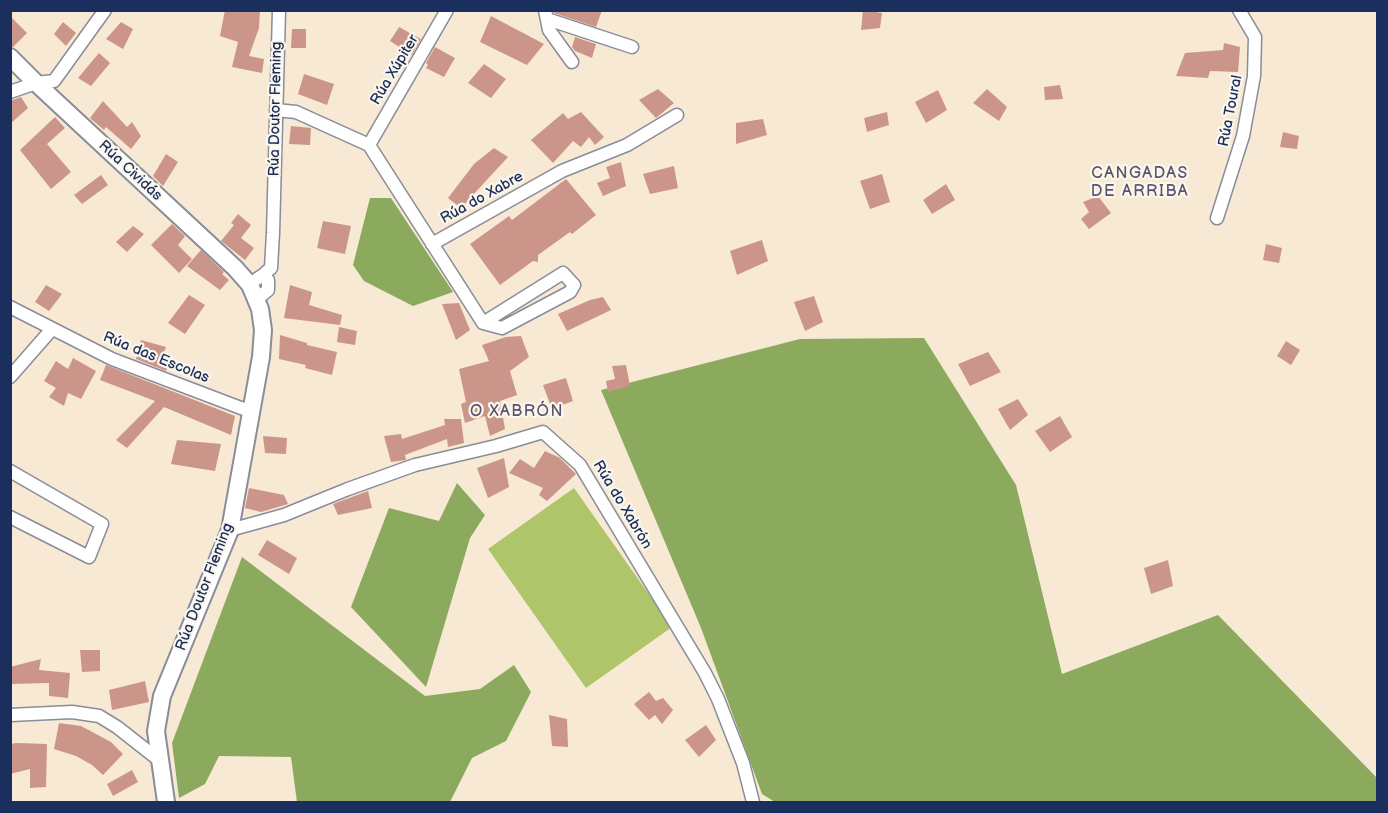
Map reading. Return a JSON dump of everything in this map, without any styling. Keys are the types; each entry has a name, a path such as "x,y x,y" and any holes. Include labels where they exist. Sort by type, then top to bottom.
{"main road":[{"name":"Rúa Cividás","path":"10,57 257,286"},
{"name":"Rúa Doutor Fleming","path":"166,802 156,731 162,696 230,530 261,357 263,330 257,286"}],"street":[{"path":"10,92 36,83 54,81 105,10"},
{"name":"Rúa Doutor Fleming","path":"257,286 271,268 279,10"},
{"name":"Rúa Xúpiter","path":"369,146 447,10"},
{"name":"Rúa Toural","path":"1217,218 1243,136 1254,76 1255,37 1239,10"},
{"path":"546,15 632,47"},
{"path":"546,15 549,30 572,63"},
{"path":"276,110 296,112 369,146"},
{"name":"Rúa do Xabre","path":"369,146 432,244 562,171 627,145 677,115"},
{"path":"432,244 483,323 502,328 570,292 574,285 563,273 483,323"},
{"name":"Rúa das Escolas","path":"10,307 111,359 251,411"},
{"path":"10,377 52,329"},
{"name":"Rúa do Xabrón","path":"230,530 284,515 415,465 496,446 543,432 580,465 705,673 744,763 753,802"},
{"path":"10,471 102,524 89,557 10,517"},
{"path":"10,715 72,712 99,716 159,760"}],"green space":[{"path":"370,198 391,198 453,292 413,306 364,281 353,265"},
{"path":"924,338 1016,485 1062,674 1218,615 1377,778 1377,802 775,802 762,794 701,628 601,390 800,339"},
{"path":"457,483 485,515 470,538 426,687 351,607 389,508 439,521"},
{"path":"574,488 672,627 586,688 488,549"},
{"path":"242,557 425,696 480,689 514,665 531,692 506,741 472,758 450,802 297,802 291,757 219,756 205,784 179,798 172,743"}],"building":[{"path":"225,10 260,10 259,28 249,56 264,59 262,73 232,67 238,42 220,36"},
{"path":"554,10 602,10 596,27 554,13"},
{"path":"863,10 882,13 880,28 861,30"},
{"path":"10,16 27,33 13,47 10,47"},
{"path":"491,16 544,44 527,65 480,42"},
{"path":"63,22 76,33 66,46 54,34"},
{"path":"121,22 133,29 123,49 106,39"},
{"path":"399,27 421,39 412,55 390,41"},
{"path":"292,29 306,29 306,48 291,48"},
{"path":"575,37 596,44 592,58 575,51 572,47"},
{"path":"1224,43 1240,47 1238,72 1210,71 1208,78 1176,76 1185,53 1223,50"},
{"path":"435,47 455,58 444,77 426,68 428,65 426,63"},
{"path":"99,53 110,63 91,86 78,78"},
{"path":"484,64 506,79 491,98 468,83"},
{"path":"304,74 334,84 327,105 298,94"},
{"path":"1060,85 1063,99 1045,100 1044,87"},
{"path":"658,89 674,103 656,118 639,100"},
{"path":"987,89 1007,107 999,121 973,103"},
{"path":"938,90 947,110 926,123 915,102"},
{"path":"21,97 28,108 10,124 10,101"},
{"path":"103,101 127,127 132,122 141,136 131,149 106,127 104,130 90,118"},
{"path":"581,112 604,137 595,145 589,137 581,147 573,141 553,163 531,140 563,113 568,119"},
{"path":"887,112 889,125 867,132 864,118"},
{"path":"55,117 65,128 47,144 71,172 51,189 20,150"},
{"path":"763,119 767,135 736,144 736,123"},
{"path":"291,126 311,128 310,145 289,144"},
{"path":"1283,132 1299,136 1297,149 1280,147"},
{"path":"494,148 508,157 461,208 448,198 474,164"},
{"path":"166,154 178,162 163,186 153,176"},
{"path":"621,162 626,186 603,196 597,183 610,178 606,167"},
{"path":"674,166 678,188 650,194 643,174"},
{"path":"882,174 890,202 870,209 860,181"},
{"path":"101,175 108,185 82,204 74,195"},
{"path":"566,179 596,215 572,234 570,232 538,255 538,262 533,261 500,285 470,244 509,216 512,220"},
{"path":"946,184 955,200 932,214 923,200"},
{"path":"1098,196 1111,213 1089,229 1081,219 1089,212 1083,202"},
{"path":"238,214 251,225 241,238 254,248 245,260 221,241 234,225 231,223"},
{"path":"323,221 351,226 345,254 317,248"},
{"path":"172,224 185,236 178,245 192,259 179,273 151,245"},
{"path":"133,226 144,234 127,252 116,242"},
{"path":"762,240 768,261 737,275 730,251"},
{"path":"1266,244 1282,248 1279,263 1263,260"},
{"path":"201,250 224,272 222,274 229,280 220,290 187,266"},
{"path":"46,285 62,294 49,311 35,302"},
{"path":"290,285 312,292 309,305 342,315 340,325 284,318"},
{"path":"189,295 205,305 185,334 168,323"},
{"path":"814,296 823,322 805,331 794,302"},
{"path":"603,297 611,310 567,331 558,314"},
{"path":"459,303 470,330 456,340 442,304"},
{"path":"339,327 357,331 355,345 337,342"},
{"path":"280,335 307,343 307,345 337,352 332,375 305,368 306,365 279,359"},
{"path":"521,336 529,357 510,371 517,395 500,401 505,429 490,436 485,416 465,423 461,404 466,402 459,369 489,361 482,345 506,337"},
{"path":"141,340 166,347 164,352 171,354 166,371 136,359"},
{"path":"1286,341 1300,350 1291,365 1277,356"},
{"path":"988,352 1001,372 970,386 958,364"},
{"path":"73,358 96,371 81,399 68,393 64,406 49,397 56,388 44,381 56,361 68,369"},
{"path":"106,365 235,416 231,435 164,407 127,448 116,440 155,401 100,380"},
{"path":"626,365 630,386 608,392 606,381 615,379 612,366"},
{"path":"566,378 573,401 552,409 543,385"},
{"path":"1018,399 1028,415 1010,430 998,409"},
{"path":"1060,416 1072,437 1050,452 1035,431"},
{"path":"444,419 461,419 464,443 448,447 447,439 405,455 406,460 391,462 384,436 401,434 402,439 445,425"},
{"path":"263,436 287,438 286,454 265,453"},
{"path":"177,440 221,444 215,471 171,464"},
{"path":"545,451 560,458 576,474 547,501 539,495 543,488 509,473 520,459 534,468"},
{"path":"504,458 509,487 488,498 477,468"},
{"path":"249,488 284,495 288,504 261,512 245,508"},
{"path":"368,491 372,508 338,515 333,504"},
{"path":"267,540 297,558 289,574 258,555"},
{"path":"1168,560 1173,586 1151,594 1144,568"},
{"path":"80,650 100,650 100,671 82,672"},
{"path":"41,659 39,670 70,673 68,698 49,696 49,683 10,684 10,667"},
{"path":"145,681 149,702 112,710 109,690"},
{"path":"649,692 656,701 663,698 673,710 662,724 655,715 649,720 634,704"},
{"path":"549,715 567,719 568,747 552,746"},
{"path":"59,723 81,726 111,742 123,754 103,775 92,765 76,756 54,749"},
{"path":"706,725 716,740 699,757 685,740"},
{"path":"10,744 47,744 46,787 30,788 30,769 10,774"},
{"path":"132,770 138,782 113,796 107,784"}],"district":[{"name":"CANGADAS DE ARRIBA","path":"1140,183"},
{"name":"O XABRÓN","path":"517,412"}]}
